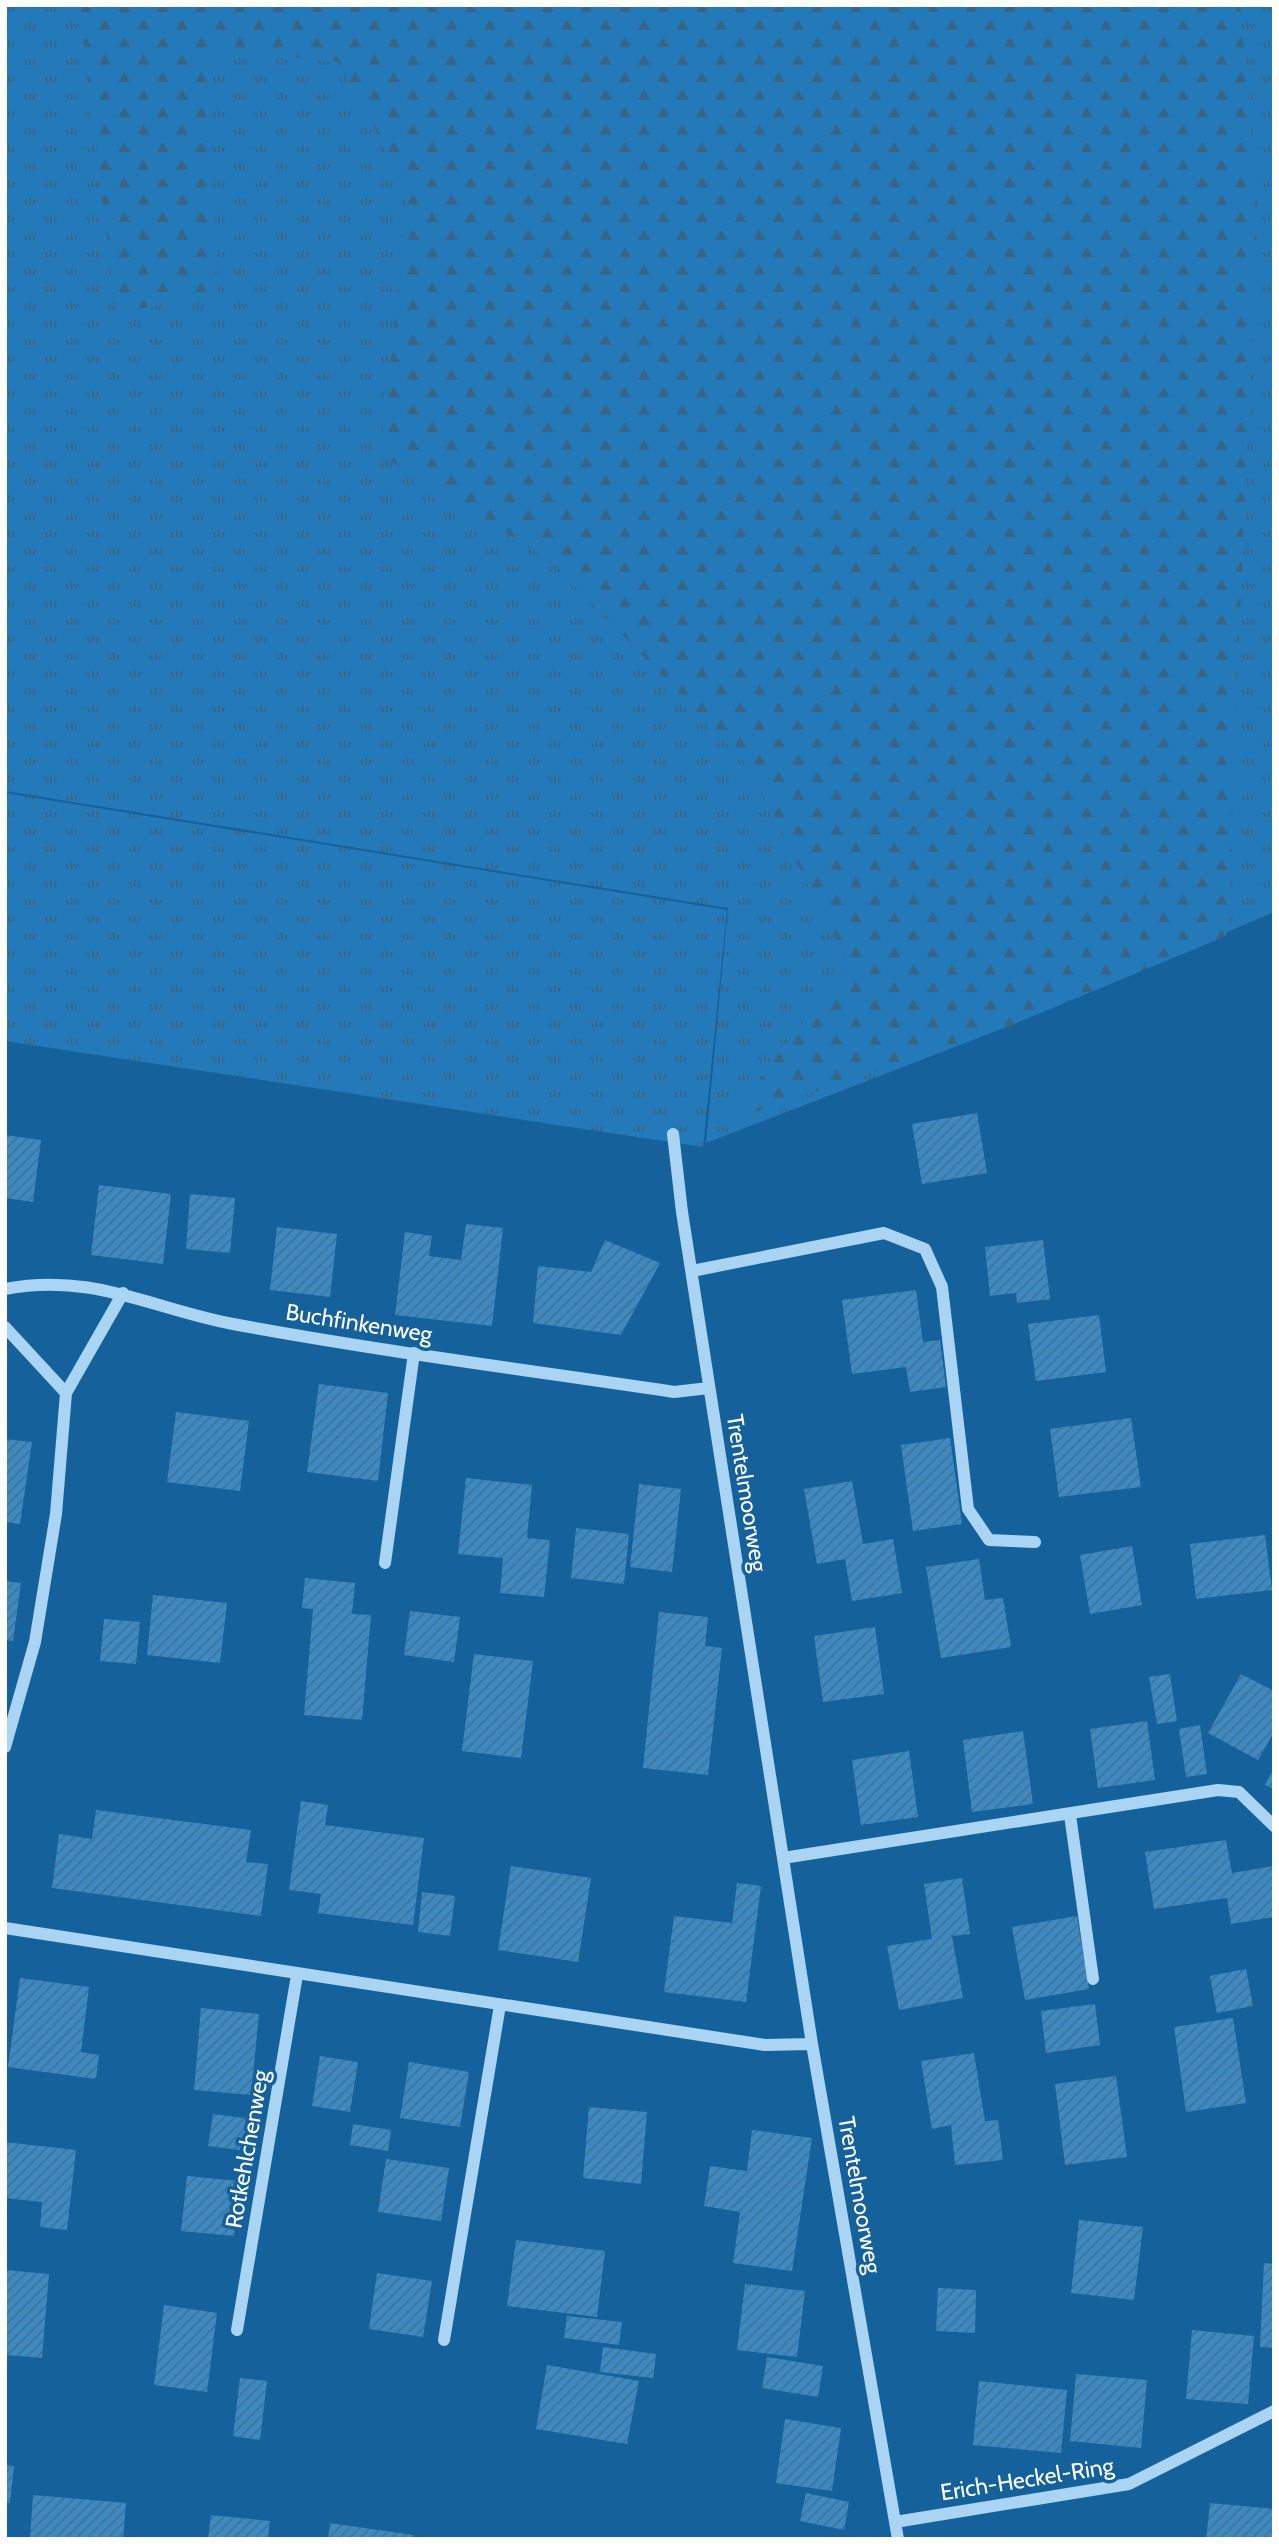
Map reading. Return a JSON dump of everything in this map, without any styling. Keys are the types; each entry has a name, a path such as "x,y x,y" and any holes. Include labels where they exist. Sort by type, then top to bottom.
{"street":[{"name":"Trentelmoorweg","path":"673,1134 674,1163 812,2044 898,2539"},
{"path":"692,1271 884,1233 925,1249 942,1287 968,1509 989,1540 1035,1542"},
{"name":"Buchfinkenweg","path":"5,1289 77,1285 123,1293 230,1324 674,1392 709,1388"},
{"path":"5,1747 35,1642 56,1514 66,1393 123,1293"},
{"path":"5,1326 66,1393"},
{"path":"385,1563 414,1353"},
{"path":"783,1858 1218,1790 1239,1792 1274,1826"},
{"path":"1070,1815 1093,1979"},
{"path":"5,1928 765,2045 812,2044"},
{"name":"Rotkehlchenweg","path":"237,2330 298,1975"},
{"path":"444,2340 500,2005"},
{"name":"Erich-Heckel-Ring","path":"895,2522 1129,2484 1274,2411"}],"green space":[{"path":"5,5 1274,5 1274,912 1009,1026 706,1143 728,908 5,791"},
{"path":"79,5 1240,5 1258,208 1226,936 1009,1026 726,1122 849,964 745,762 551,561 380,454 408,190 338,62 205,48 218,292 116,314"},
{"path":"5,793 727,910 703,1147 5,1041"}],"building":[{"path":"977,1113 987,1173 922,1184 912,1124"},
{"path":"5,1135 41,1140 33,1202 5,1198"},
{"path":"99,1185 171,1194 163,1264 91,1255"},
{"path":"190,1194 235,1198 230,1253 186,1249"},
{"path":"466,1224 503,1228 492,1326 395,1315 405,1232 432,1236 429,1256 461,1260"},
{"path":"277,1227 337,1234 330,1297 270,1290"},
{"path":"605,1240 660,1263 621,1335 533,1323 538,1266 591,1272"},
{"path":"1043,1240 1050,1299 1017,1303 1016,1293 990,1296 985,1247"},
{"path":"916,1290 923,1342 940,1340 946,1387 910,1392 906,1367 852,1374 842,1300"},
{"path":"1099,1315 1106,1372 1036,1381 1028,1324"},
{"path":"319,1384 388,1393 378,1481 307,1472"},
{"path":"176,1412 249,1421 240,1491 167,1482"},
{"path":"1131,1418 1141,1487 1059,1497 1050,1429"},
{"path":"950,1438 962,1524 913,1531 901,1445"},
{"path":"5,1439 32,1442 20,1524 5,1522"},
{"path":"466,1478 532,1485 527,1538 550,1540 544,1597 500,1593 503,1558 458,1554"},
{"path":"852,1481 863,1544 893,1539 902,1593 852,1601 845,1559 817,1564 804,1489"},
{"path":"639,1484 681,1489 672,1572 630,1567"},
{"path":"576,1528 629,1534 624,1584 571,1578"},
{"path":"1265,1535 1272,1590 1196,1599 1190,1544"},
{"path":"1132,1546 1142,1605 1090,1614 1080,1555"},
{"path":"979,1559 985,1600 1003,1598 1011,1647 941,1658 926,1567"},
{"path":"305,1578 355,1583 352,1614 371,1615 362,1720 304,1715 313,1609 302,1608"},
{"path":"5,1581 21,1583 13,1641 5,1640"},
{"path":"153,1595 227,1603 220,1663 147,1655"},
{"path":"410,1611 460,1617 454,1662 404,1655"},
{"path":"659,1612 708,1617 705,1646 722,1648 708,1775 643,1768"},
{"path":"104,1619 140,1622 136,1664 100,1661"},
{"path":"875,1627 884,1694 823,1702 814,1636"},
{"path":"474,1654 533,1661 521,1758 462,1751"},
{"path":"1170,1674 1177,1721 1157,1724 1149,1677"},
{"path":"1241,1674 1274,1691 1274,1732 1258,1760 1208,1733"},
{"path":"1147,1721 1155,1780 1098,1788 1090,1729"},
{"path":"1200,1725 1207,1774 1186,1777 1179,1729"},
{"path":"1023,1731 1033,1804 972,1812 963,1740"},
{"path":"909,1751 918,1817 861,1825 852,1760"},
{"path":"1274,1768 1274,1789 1265,1785"},
{"path":"301,1801 328,1805 325,1825 424,1838 413,1925 318,1913 321,1894 289,1890"},
{"path":"96,1810 251,1830 246,1862 268,1864 261,1916 52,1888 59,1834 92,1839"},
{"path":"1226,1840 1232,1873 1274,1866 1274,1917 1231,1924 1227,1898 1154,1909 1145,1852"},
{"path":"511,1866 591,1878 578,1962 498,1950"},
{"path":"962,1878 970,1934 952,1936 963,1998 899,2010 887,1946 932,1939 924,1884"},
{"path":"737,1883 761,1886 746,2002 664,1992 674,1916 732,1923"},
{"path":"422,1892 455,1896 450,1936 418,1932"},
{"path":"1077,1916 1089,1989 1025,2000 1012,1927"},
{"path":"1246,1969 1253,2006 1217,2013 1210,1976"},
{"path":"20,1978 89,1987 81,2052 99,2055 96,2079 8,2067"},
{"path":"1095,2004 1100,2045 1046,2053 1041,2011"},
{"path":"201,2008 259,2014 251,2095 194,2090"},
{"path":"1233,2018 1246,2103 1186,2112 1174,2027"},
{"path":"974,2053 985,2121 998,2120 1003,2160 955,2165 951,2125 932,2129 921,2061"},
{"path":"320,2056 358,2062 350,2112 312,2106"},
{"path":"409,2062 469,2072 460,2127 400,2118"},
{"path":"1116,2076 1127,2157 1065,2165 1055,2084"},
{"path":"589,2107 647,2112 641,2184 583,2178"},
{"path":"213,2114 251,2119 247,2151 208,2146"},
{"path":"353,2124 391,2130 388,2151 350,2145"},
{"path":"752,2130 812,2138 792,2271 733,2263 740,2212 704,2206 710,2166 747,2171"},
{"path":"5,2142 76,2150 67,2230 40,2227 42,2202 5,2198"},
{"path":"386,2159 449,2168 441,2221 378,2212"},
{"path":"187,2176 239,2181 234,2236 181,2231"},
{"path":"1079,2220 1143,2227 1134,2300 1071,2293"},
{"path":"516,2240 605,2251 597,2317 507,2306"},
{"path":"1264,2263 1274,2264 1274,2348 1260,2347"},
{"path":"5,2270 49,2274 42,2358 5,2355"},
{"path":"377,2273 432,2281 423,2337 369,2329"},
{"path":"745,2284 805,2291 797,2357 737,2350"},
{"path":"938,2288 976,2290 975,2333 936,2331"},
{"path":"164,2305 217,2313 207,2392 154,2385"},
{"path":"567,2316 622,2322 619,2345 564,2338"},
{"path":"1192,2330 1254,2336 1248,2404 1186,2399"},
{"path":"603,2347 656,2354 653,2378 600,2372"},
{"path":"767,2357 823,2366 818,2397 762,2388"},
{"path":"547,2365 639,2381 627,2444 536,2429"},
{"path":"1076,2374 1147,2380 1141,2448 1070,2441"},
{"path":"240,2378 267,2381 260,2440 233,2436"},
{"path":"979,2381 1067,2390 1061,2453 973,2445"},
{"path":"785,2419 841,2428 832,2491 776,2483"},
{"path":"5,2465 14,2466 10,2503 5,2502"},
{"path":"806,2493 849,2502 844,2530 800,2521"},
{"path":"33,2495 126,2503 123,2539 30,2539"},
{"path":"1210,2503 1274,2509 1274,2539 1206,2539"},
{"path":"211,2515 270,2521 268,2539 208,2539"},
{"path":"330,2523 413,2535 413,2539 328,2539"}]}
